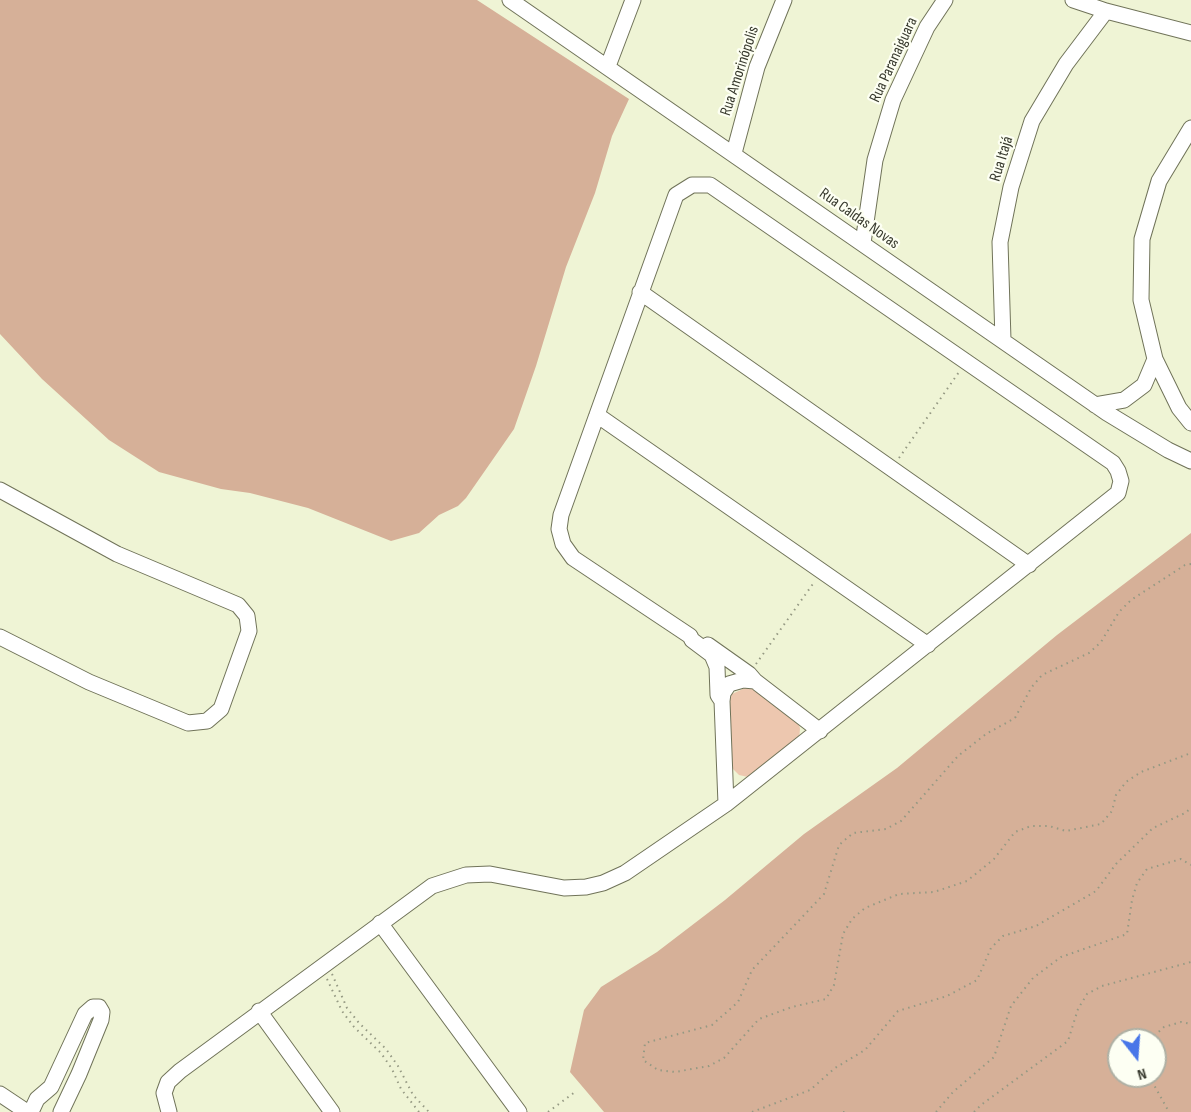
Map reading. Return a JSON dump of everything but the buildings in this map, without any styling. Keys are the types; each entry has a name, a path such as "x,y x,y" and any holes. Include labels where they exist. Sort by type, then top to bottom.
{"street":[{"name":"Rua Caldas Novas","path":"510,0 1095,405 1168,450 1191,461"},
{"path":"608,66 633,0"},
{"name":"Rua Amorinópolis","path":"734,153 757,67 784,0"},
{"name":"Rua Paranaiguara","path":"863,243 875,160 893,100 927,27 945,0"},
{"path":"1073,0 1191,33"},
{"name":"Rua Itajá","path":"1003,340 1000,242 1011,186 1032,121 1066,64 1106,11"},
{"path":"1191,128 1159,181 1142,239 1140,300 1155,359 1179,408 1191,423"},
{"path":"169,1112 164,1093 168,1082 259,1011 432,886 466,875 490,874 564,888 586,887 603,883 625,873 726,804 1118,493 1121,481 1113,463 710,185 692,185 676,195 561,515 559,529 563,544 573,558 690,636 712,655 715,660 718,695 722,701"},
{"path":"640,292 1029,565"},
{"path":"1095,405 1124,400 1144,385 1155,359"},
{"path":"597,415 928,645"},
{"path":"0,490 117,554 238,605 247,616 249,631 221,709 207,722 188,723 89,682 0,637"},
{"path":"690,636 696,636 820,731"},
{"path":"726,804 723,693 729,684 752,677"},
{"path":"380,923 519,1112"},
{"path":"0,1094 29,1112 37,1099 51,1087 86,1014 93,1007 99,1007 102,1012 101,1020 80,1074 61,1112"},
{"path":"259,1011 332,1112"}],"path":[{"path":"892,469 966,362"},
{"path":"1191,564 1185,565 1131,600 1119,612 1101,642 1089,653 1042,675 1031,687 1015,718 986,734 958,756 901,821 886,829 853,833 839,845 824,894 752,970 738,1002 712,1025 645,1043 643,1060 658,1070 675,1072 709,1066 724,1058 759,1019 792,1007 826,999 834,985 843,934 852,919 866,908 899,894 934,892 967,881 994,860 1015,832 1031,826 1049,826 1066,831 1101,824 1112,812 1116,795 1126,782 1141,772 1191,753"},
{"path":"752,677 822,571"},
{"path":"752,1112 810,1090 835,1068 865,1050 898,1011 948,996 977,980 991,948 1003,936 1036,926 1096,891 1116,864 1153,828 1191,808"},
{"path":"936,1112 954,1092 994,1057 1011,1006 1033,978 1061,957 1127,934 1137,883 1147,869 1181,859 1191,865"},
{"path":"974,1112 1068,1041 1078,1009 1088,994 1102,986 1191,962"},
{"path":"324,963 342,1011 354,1027 381,1053 392,1068 401,1089 419,1112"},
{"path":"324,963 347,1008 386,1049 413,1095 429,1112"},
{"path":"1163,1028 1181,1022 1191,1024"},
{"path":"1156,1088 1169,1112"},
{"path":"548,1112 575,1092"}],"shaded area":[{"path":"0,0 477,0 629,99 612,136 595,193 566,267 514,429 458,506 439,515 419,533 391,541 308,508 250,493 221,489 159,472 109,440 42,379 0,334"},
{"path":"1191,533 1191,1112 604,1112 570,1072 584,1010 601,987 657,952 725,900 804,834 897,768 1057,635"},
{"path":"745,688 755,689 799,724 800,729 799,739 748,777 739,775 732,768 728,703 732,694"}]}
